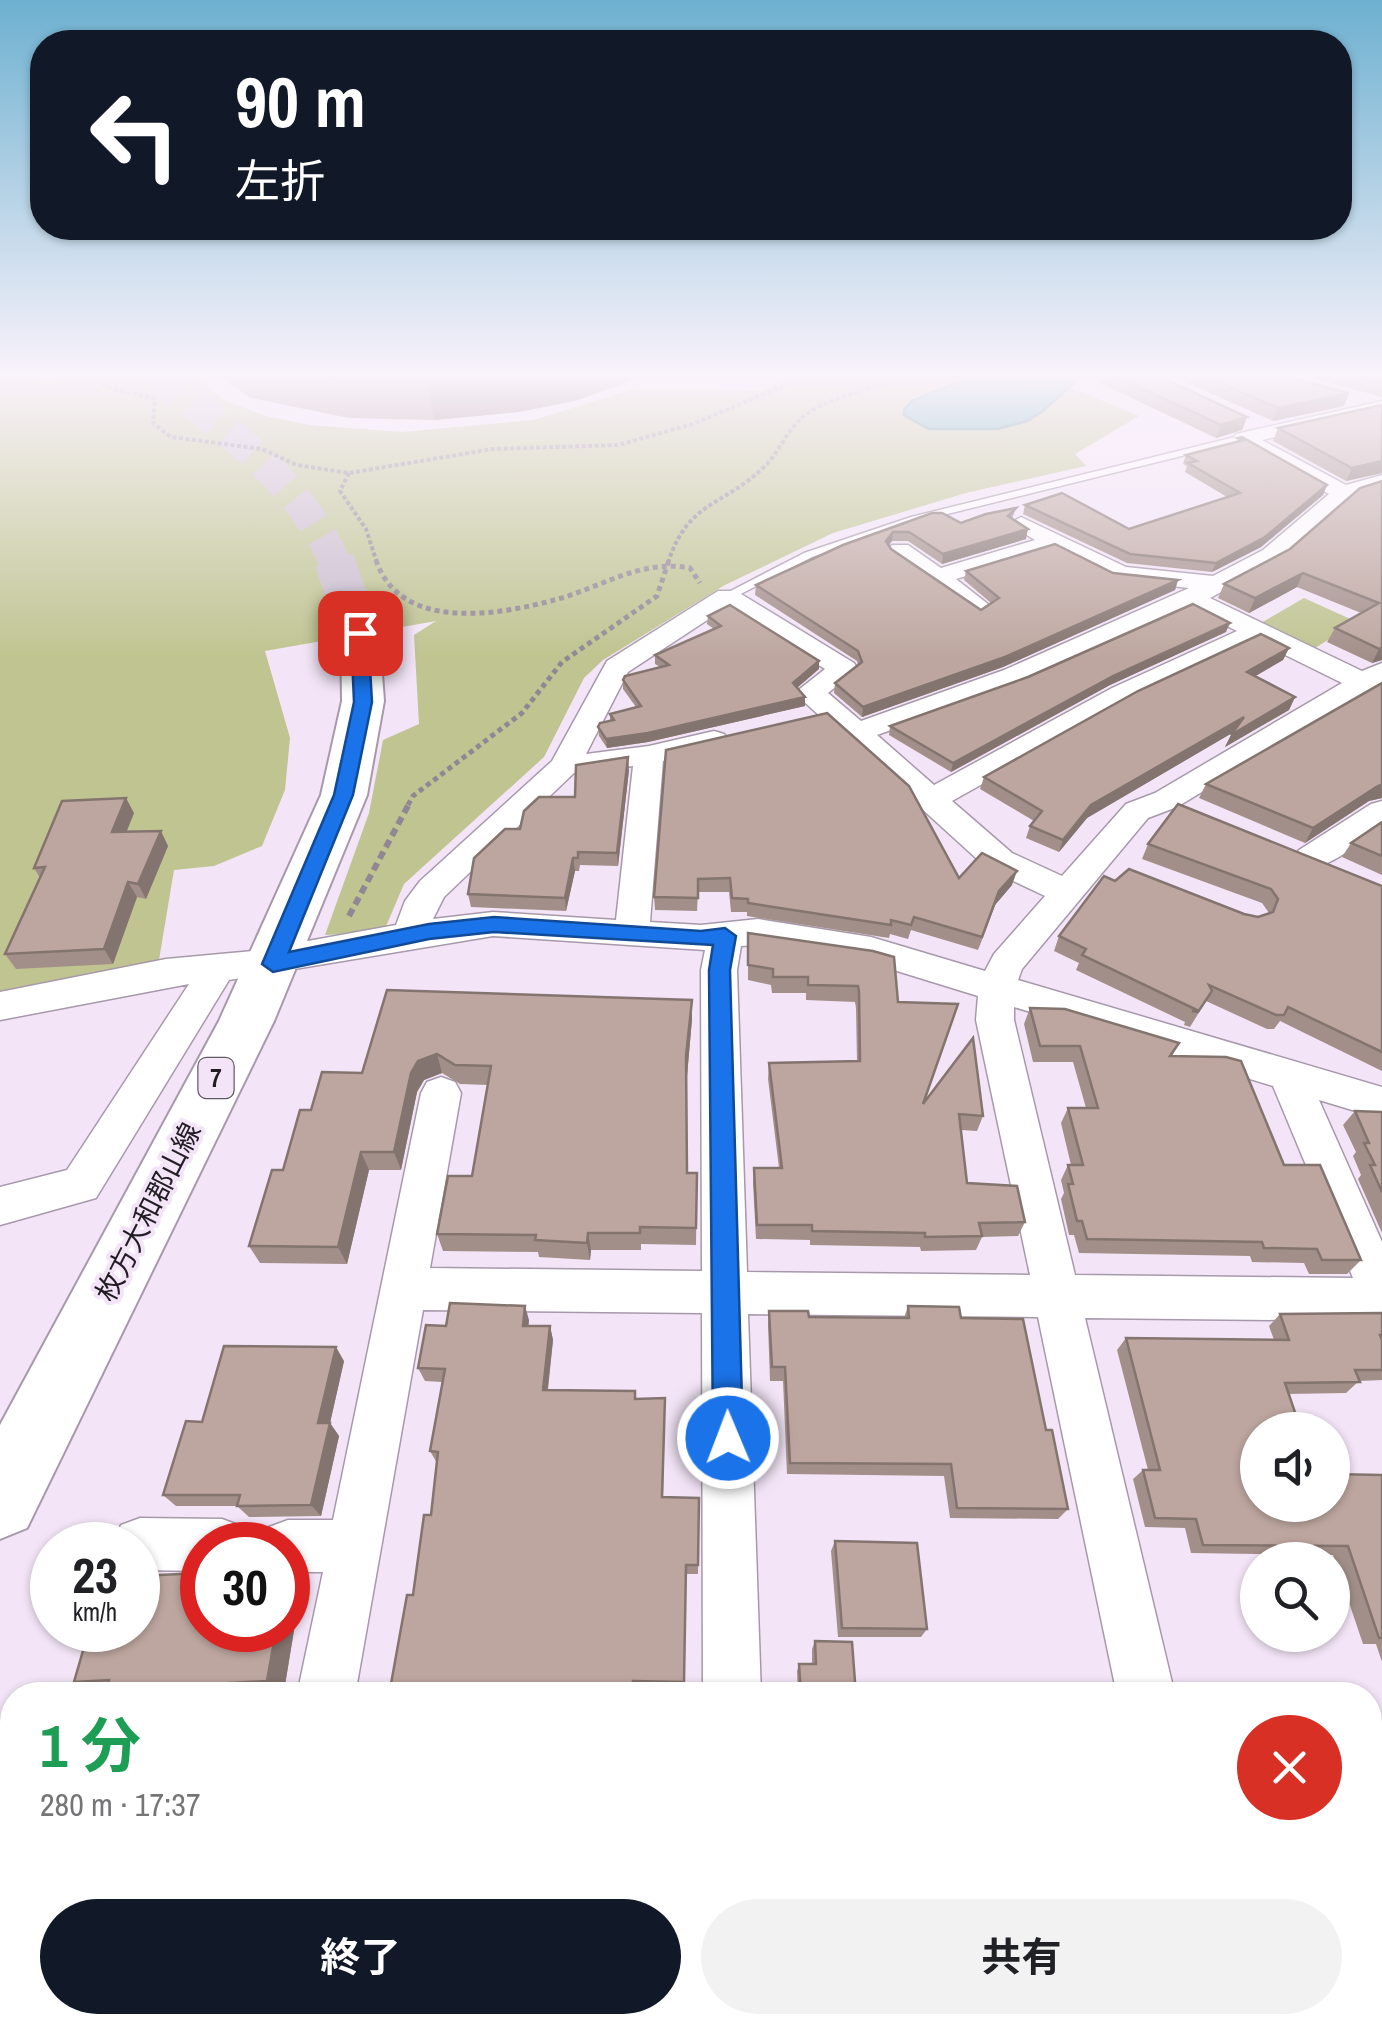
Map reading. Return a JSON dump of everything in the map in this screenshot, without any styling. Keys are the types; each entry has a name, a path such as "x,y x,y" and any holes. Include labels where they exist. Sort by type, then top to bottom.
{"main road":[{"name":"枚方大和郡山線","path":"0,1501 246,966 344,795 363,702 360,633"}],"street":[{"path":"1307,469 1344,492"},
{"path":"856,734 1014,676 1190,598 1272,555 1344,492 1382,482"},
{"path":"1020,524 1121,574 1218,584"},
{"path":"938,577 1056,541"},
{"path":"900,550 980,608"},
{"path":"409,936 422,900 432,888 564,766 617,667 726,596 844,670 810,692 1000,861 1068,893"},
{"path":"1190,598 1372,676"},
{"path":"931,800 1122,694 1260,630"},
{"path":"1143,1682 995,1020 997,985 1006,963 1137,811 1166,800 1372,676"},
{"path":"796,721 833,712"},
{"path":"564,766 649,756 741,734"},
{"path":"632,933 649,756"},
{"path":"1166,800 1202,814"},
{"path":"1310,858 1382,811"},
{"path":"1274,844 1346,875"},
{"path":"1098,858 1131,871"},
{"path":"0,1006 166,972 246,966 494,924 701,938 758,932 871,950 1382,1103"},
{"path":"725,936 720,970 732,1682"},
{"path":"0,1206 81,1185 246,966"},
{"path":"404,1289 1382,1297 1288,1074"},
{"path":"328,1682 441,1093"},
{"path":"310,1546 354,1546"}],"lane":[{"path":"726,596 808,556 915,519 1095,469"}],"path":[{"path":"326,469 349,473 374,469"},
{"path":"330,951 414,796 522,713 562,662 657,596 676,538 692,516 762,469"},
{"path":"349,473 340,491 345,503 365,526 392,593 414,604 465,611 519,609 549,604 628,571 666,565"}],"shaded area":[{"path":"0,469 1073,469 966,493 833,533 725,585 603,660 584,678 544,757 404,884 384,931 325,935 369,813 383,740 419,724 414,635 436,621 265,651 290,738 285,790 262,846 214,866 174,870 158,966 0,1000"},
{"path":"1304,598 1357,622 1315,648 1261,623"}],"building":[{"path":"1198,469 1298,469 1327,485 1265,537 1216,563 1130,554 1025,505 1062,493 1129,529 1240,493"},
{"path":"1382,481 1382,648 1335,628 1379,603 1303,573 1255,598 1224,584 1290,549 1360,488"},
{"path":"1016,508 1008,516 1028,529 943,554 909,532 893,532 886,541 891,549 981,610 999,598 966,571 1055,544 1113,573 1178,580 1005,657 863,707 835,683 862,662 858,651 756,585 843,545 932,513 942,513 961,523"},
{"path":"1193,604 1230,623 1113,676 953,763 890,726 1028,677"},
{"path":"730,605 819,661 793,683 805,697 606,739 598,727 600,723 614,720 610,714 641,706 623,680 625,676 669,665 655,655 721,626 708,616"},
{"path":"1261,634 1289,648 1247,672 1295,697 1231,735 1244,717 1091,805 1063,840 1030,826 1042,811 984,777 1138,691"},
{"path":"1382,683 1382,785 1313,828 1206,784"},
{"path":"827,713 909,786 959,878 982,853 1017,871 999,891 982,937 914,917 911,925 891,920 891,925 748,903 748,899 732,898 730,878 698,879 698,898 654,897 666,750"},
{"path":"628,757 617,853 578,852 578,858 573,858 565,898 468,894 474,858 505,829 520,829 524,811 539,797 575,797 576,765"},
{"path":"126,798 112,832 161,831 138,884 128,882 104,949 5,954 45,867 34,868 62,801"},
{"path":"1178,804 1382,886 1382,1052 1288,1007 1284,1015 1276,1015 1209,985 1212,991 1199,1011 1082,955 1086,949 1059,936 1104,876 1115,881 1129,869 1244,914 1258,917 1273,912 1278,899 1271,889 1148,844"},
{"path":"1382,822 1382,856 1351,843"},
{"path":"748,933 894,957 898,1002 958,1004 923,1104 973,1038 983,1116 959,1114 967,1183 1017,1186 1025,1222 979,1223 982,1236 925,1237 925,1233 812,1231 812,1225 757,1225 754,1168 782,1168 769,1063 860,1061 859,992 858,986 808,985 808,977 773,977 773,969 748,965"},
{"path":"387,990 692,1000 686,1056 687,1173 697,1173 696,1228 640,1227 640,1233 588,1233 587,1243 535,1240 536,1235 437,1234 448,1176 472,1176 491,1066 455,1065 437,1054 418,1061 411,1073 394,1152 361,1152 338,1247 249,1246 272,1170 283,1170 300,1110 311,1110 322,1072 362,1073"},
{"path":"1030,1008 1065,1009 1179,1043 1170,1056 1241,1061 1284,1165 1320,1165 1361,1260 1322,1260 1317,1249 1264,1248 1262,1242 1087,1239 1082,1221 1077,1221 1068,1184 1073,1184 1068,1165 1083,1165 1068,1108 1098,1108 1080,1046 1040,1046"},
{"path":"1355,1111 1382,1112 1382,1192 1364,1143 1369,1143"},
{"path":"450,1303 525,1306 523,1326 550,1326 543,1390 635,1391 635,1399 665,1398 662,1497 699,1498 698,1565 686,1565 684,1682 391,1682 407,1595 413,1595 424,1515 431,1515 438,1452 430,1451 445,1369 418,1368 426,1325 446,1326"},
{"path":"908,1306 959,1307 961,1318 1023,1319 1046,1430 1052,1430 1068,1509 957,1508 951,1464 790,1463 785,1367 772,1367 769,1311 808,1311 809,1317 909,1318"},
{"path":"1382,1313 1382,1370 1355,1370 1360,1382 1285,1383 1295,1412 1240,1412 1240,1522 1350,1522 1350,1474 1382,1475 1382,1638 1350,1552 1350,1542 1203,1545 1196,1519 1155,1518 1143,1470 1160,1470 1126,1338 1289,1340 1280,1314"},
{"path":"224,1346 336,1347 318,1423 330,1423 311,1505 237,1506 240,1495 163,1495 186,1421 202,1422"},
{"path":"835,1541 917,1543 927,1629 842,1628"},
{"path":"180,1574 180,1652 272,1652 267,1681 74,1682 83,1652 160,1652 160,1575"},
{"path":"815,1641 852,1642 855,1682 800,1682 799,1664 816,1664"}],"tunnel":[{"path":"268,469 301,506 335,563"},
{"path":"334,560 360,633"}],"route":[{"path":"360,633 363,702 344,795 273,964 460,926 494,924 701,938 725,936 720,970 728,1438"}]}
